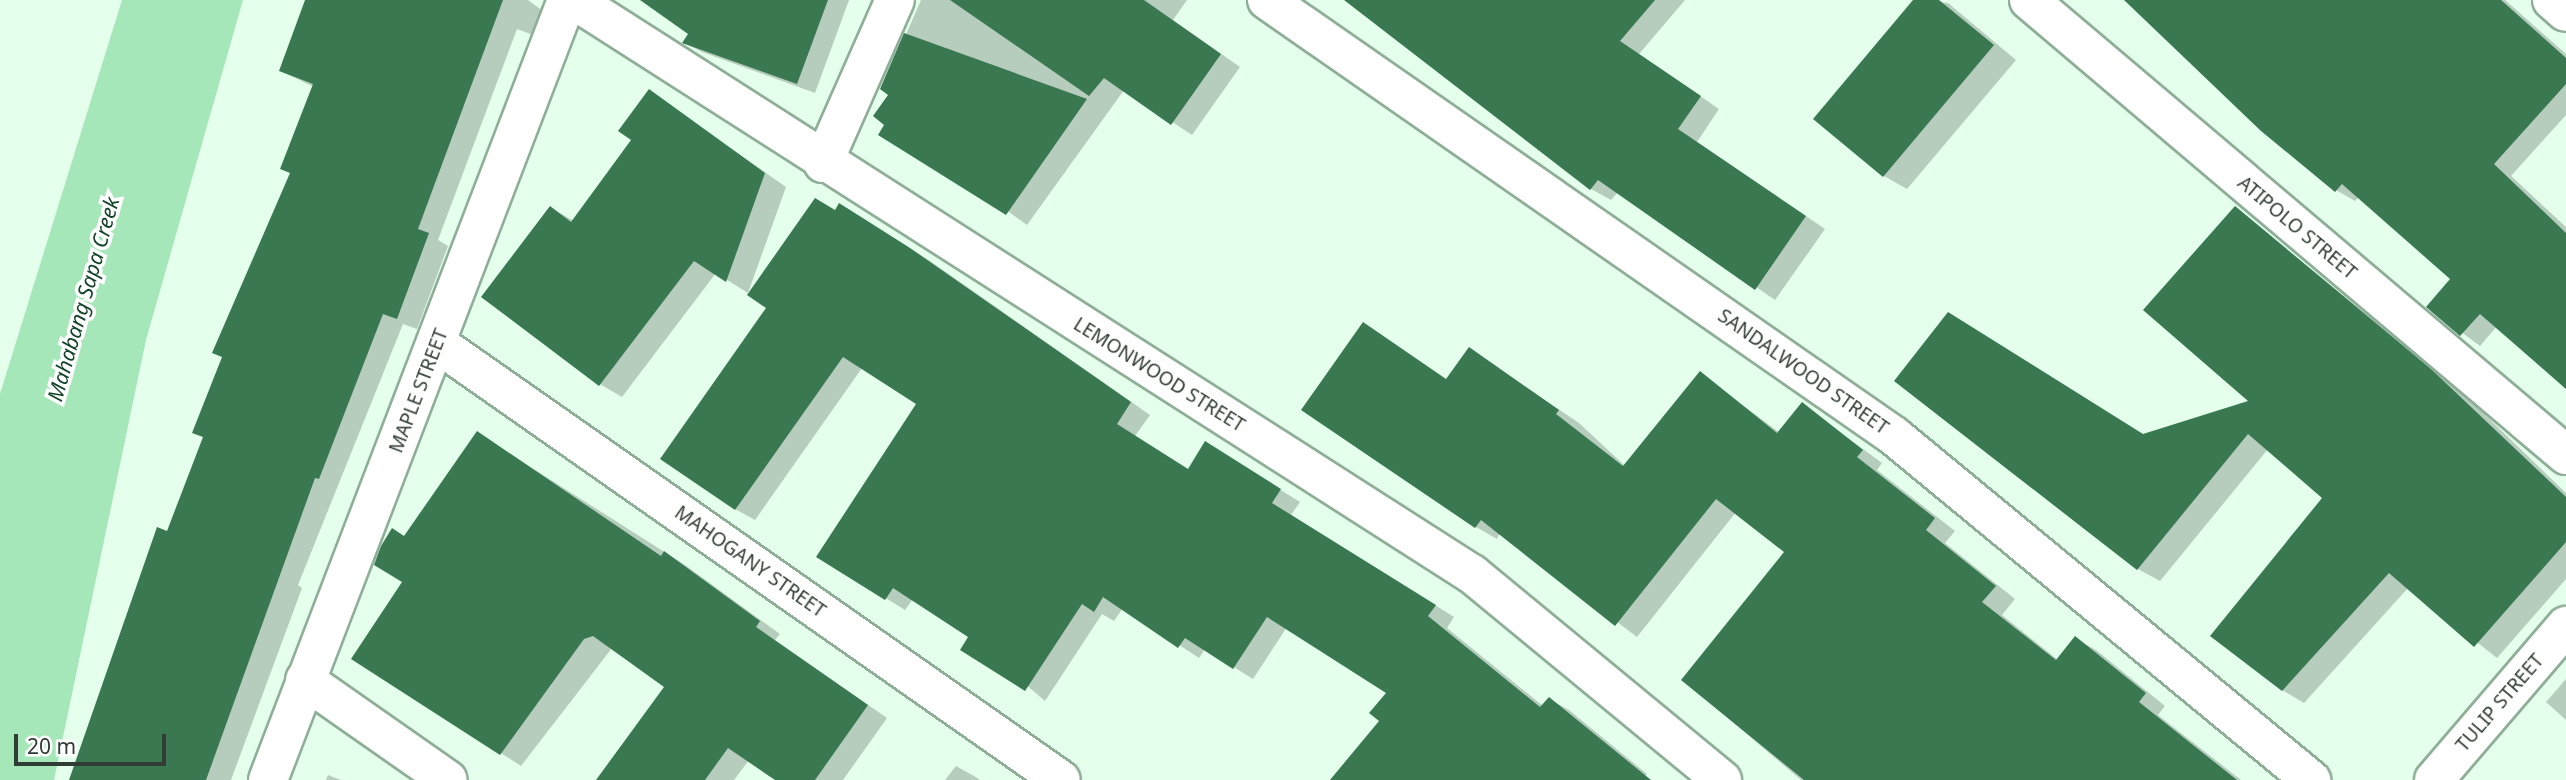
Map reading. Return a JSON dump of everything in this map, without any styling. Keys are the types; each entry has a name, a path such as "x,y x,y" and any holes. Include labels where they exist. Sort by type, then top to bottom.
{"street":[{"name":"MAPLE STREET","path":"268,780 438,344 567,0"},
{"name":"LEMONWOOD STREET","path":"574,0 823,163 1472,574 1722,780"},
{"path":"823,163 895,0"},
{"name":"SANDALWOOD STREET","path":"1268,0 1894,436 2311,780"},
{"name":"ATIPOLO STREET","path":"2029,0 2566,455"},
{"path":"2552,0 2566,12"},
{"name":"MAHOGANY STREET","path":"438,344 1061,780"},
{"name":"TULIP STREET","path":"2434,780 2566,626"},
{"path":"305,680 448,780"}],"water":[{"name":"Mahabang Sapa Creek","path":"122,0 243,0 146,340 54,780 0,780 0,394"}],"building":[{"path":"305,0 503,0 418,229 429,233 397,319 383,314 319,479 315,478 206,780 69,780 157,527 167,531 203,437 192,433 222,357 212,353 290,173 280,169 313,84 279,71"},
{"path":"640,0 828,0 797,84 682,43 688,34"},
{"path":"950,0 1144,0 1221,54 1171,125 1104,78 1089,96"},
{"path":"1344,0 1655,0 1620,41 1701,96 1678,129 1806,216 1755,290 1598,180 1590,190"},
{"path":"1913,0 1939,0 1994,45 1883,177 1813,119"},
{"path":"2124,0 2501,0 2566,58 2566,84 2494,164 2566,233 2566,389 2480,314 2460,336 2426,307 2450,279 2342,184 2335,192 2261,131"},
{"path":"904,33 1087,99 1006,215 878,135 884,125 873,116 888,95 880,89"},
{"path":"649,89 765,173 726,282 694,261 599,386 481,297 550,206 571,222 631,140 618,131"},
{"path":"815,198 835,210 839,203 910,248 1131,402 1117,424 1188,469 1205,441 1281,489 1272,503 1436,605 1428,616 1540,707 1549,697 1651,780 1330,780 1379,721 1369,713 1386,693 1267,617 1233,669 1185,638 1178,648 1103,597 1094,612 1082,604 1025,691 960,650 968,637 893,588 885,600 816,557 916,404 843,357 735,510 660,459 766,308 747,295"},
{"path":"2235,206 2431,369 2566,497 2566,542 2474,647 2389,573 2282,691 2210,636 2322,498 2248,434 2137,570 1894,381 1948,312 2143,434 2248,401 2143,310"},
{"path":"1363,322 1446,379 1469,347 1559,410 1556,414 1623,466 1700,371 1777,433 1802,402 1863,450 1857,457 1935,518 1926,530 1996,586 1982,602 2056,660 2075,636 2146,693 2139,702 2237,780 1804,780 1681,680 1784,552 1716,499 1615,626 1481,520 1475,528 1301,410"},
{"path":"477,431 661,556 664,551 760,621 756,627 868,705 815,780 775,780 728,748 705,780 596,780 664,687 593,636 584,639 500,755 351,659 402,582 374,565 381,546 392,528 404,536"}]}
